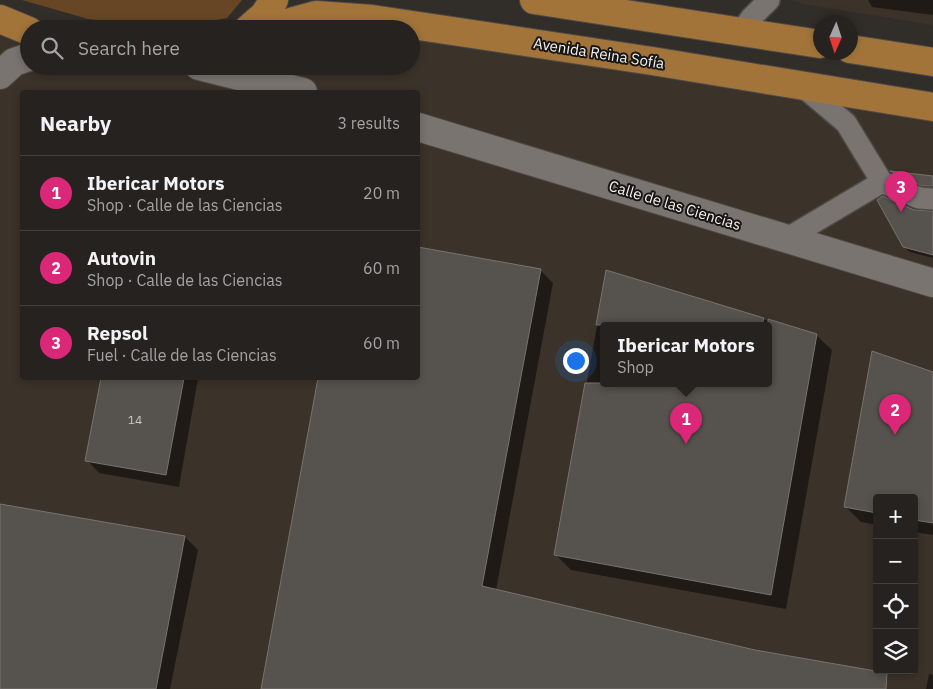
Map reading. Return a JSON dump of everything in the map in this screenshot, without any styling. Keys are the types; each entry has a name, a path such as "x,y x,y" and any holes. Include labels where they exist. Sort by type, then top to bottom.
{"main road":[{"path":"258,20 274,0"},
{"path":"534,0 813,43"},
{"name":"Avenida Reina Sofía","path":"298,20 316,15 378,20"},
{"path":"0,20 20,28"},
{"name":"Avenida Reina Sofía","path":"420,26 933,106"},
{"path":"858,50 933,62"}],"street":[{"path":"0,75 14,62 20,60"},
{"path":"235,75 295,90"},
{"name":"Calle de las Ciencias","path":"420,128 933,283"}],"lane":[{"path":"742,32 751,18 769,0"},
{"path":"801,85 846,123 882,182 919,198 933,199"},
{"path":"786,239 882,182"}],"shaded area":[{"path":"22,0 242,0 227,18 216,20 88,19"},
{"path":"791,0 933,0 933,25 803,4"},
{"path":"0,27 20,34 20,75 420,75 420,30 933,112 933,689 0,689"}],"building":[{"path":"890,171 933,176 933,186 922,186"},
{"path":"883,196 914,210 933,211 933,255 903,247 877,200"},
{"path":"420,247 541,269 482,586 755,650 873,671 873,674 887,674 886,689 261,689 318,380 420,380"},
{"path":"606,270 764,318 763,322 600,322 600,325 596,325"},
{"path":"768,319 817,334 771,595 554,555 585,383 600,383 600,387 772,387 772,322 768,322"},
{"path":"872,351 933,372 933,523 918,521 918,494 873,494 873,512 844,507"},
{"path":"101,380 184,380 166,475 85,461"},
{"path":"0,504 185,536 156,689 0,689"}],"place":[{"name":"Repsol","path":"901,212"},
{"name":"Autovin","path":"895,435"},
{"name":"Ibericar Motors","path":"686,444"}]}
